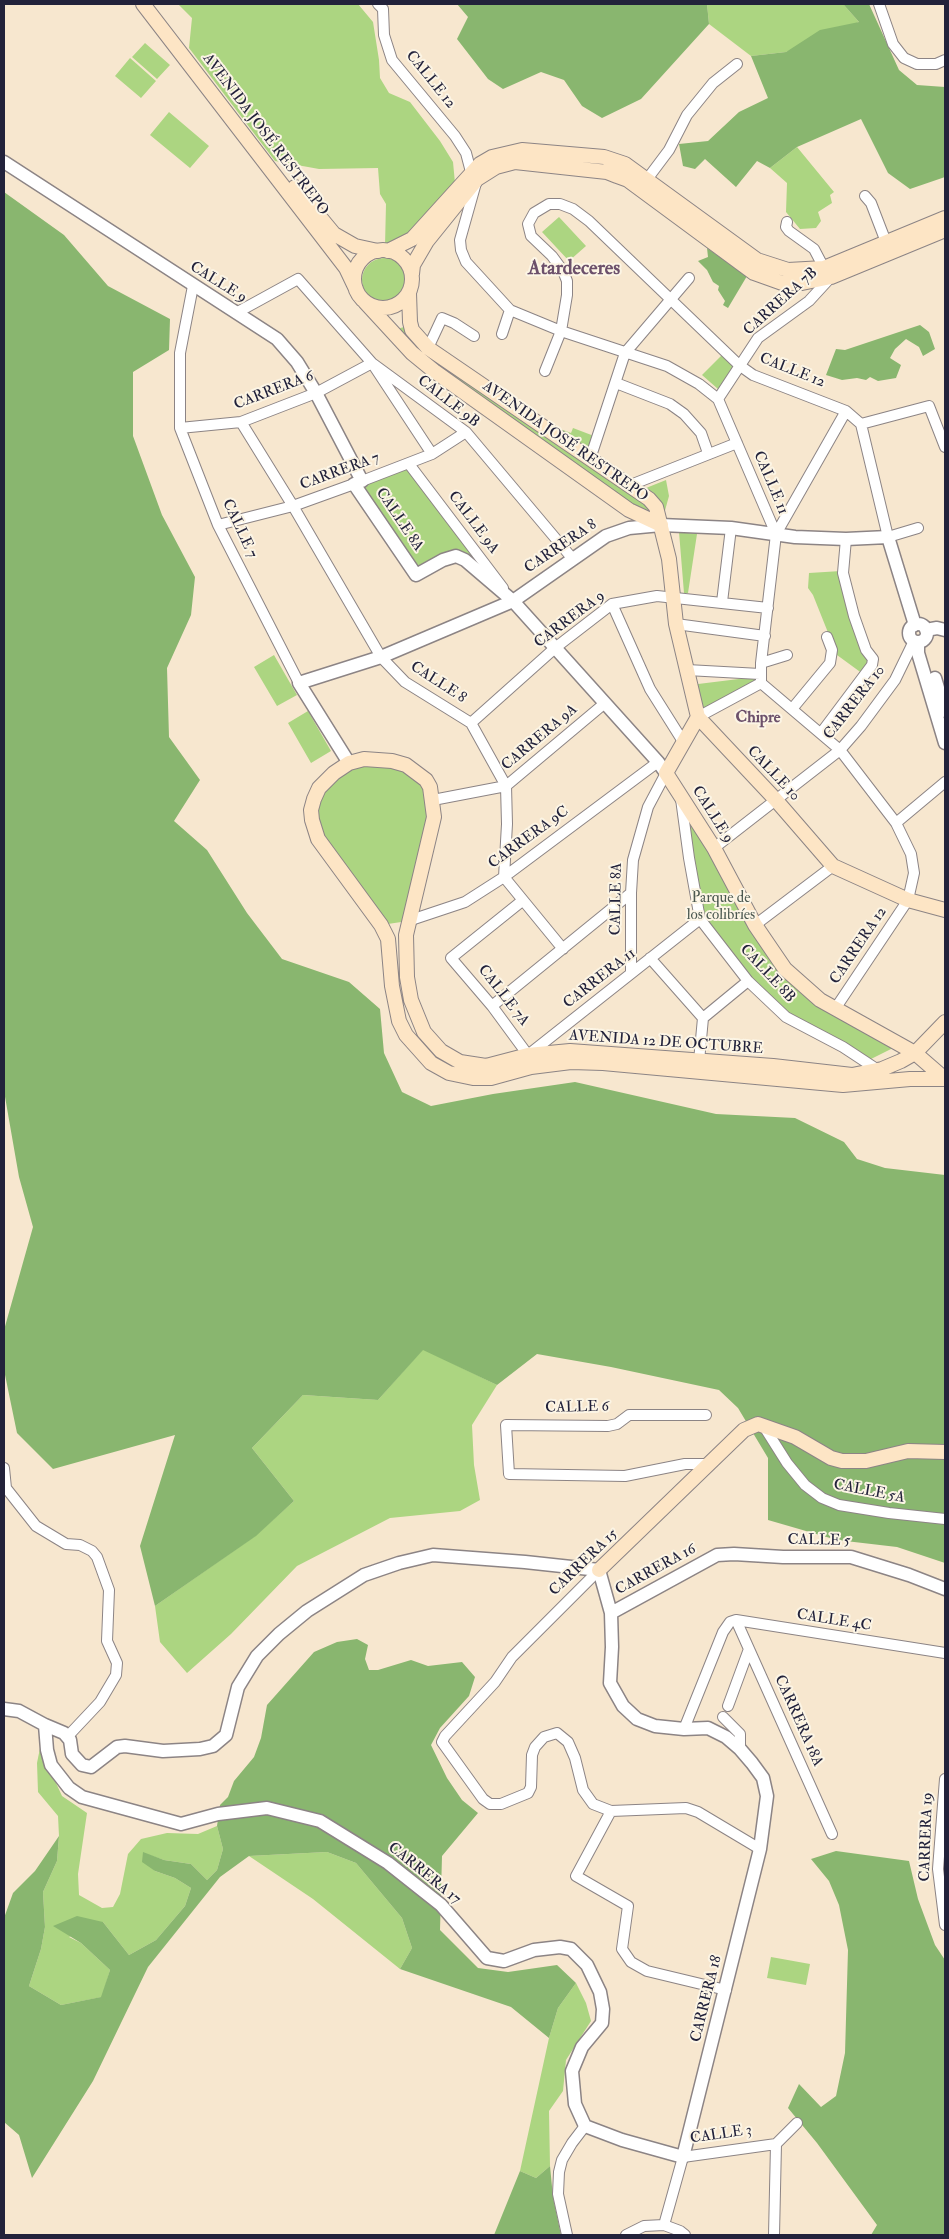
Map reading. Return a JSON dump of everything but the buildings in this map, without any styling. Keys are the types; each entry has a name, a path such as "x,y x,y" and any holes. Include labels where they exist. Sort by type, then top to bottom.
{"main road":[{"name":"AVENIDA JOSÉ RESTREPO","path":"143,4 342,264 356,289"},
{"name":"AVENIDA JOSÉ RESTREPO","path":"156,4 278,165 334,234 355,246 383,251"},
{"path":"945,218 886,242 827,272 802,283 782,283 766,279 754,273 628,180 607,172 515,162 474,176 427,240 413,265 412,284 409,293 397,305 390,308 381,308 366,302 356,289 355,272 358,265 370,253 383,251 412,238 492,157 522,150 615,159 648,178 757,260 788,270 827,272 945,230"},
{"path":"383,251 404,258 412,274"},
{"name":"AVENIDA JOSÉ RESTREPO","path":"409,293 412,330 428,348 649,499 656,508 661,525"},
{"name":"AVENIDA JOSÉ RESTREPO","path":"366,302 412,353 434,371 629,510 661,525"},
{"path":"661,525 669,560 676,624 698,718"},
{"name":"CARRERA 9C","path":"662,767 684,743 698,718"},
{"name":"CALLE 10","path":"698,718 775,799 834,866 908,900 945,910"},
{"name":"AVENIDA 12 DE OCTUBRE","path":"945,1022 915,1053 878,1070 852,1075 570,1051 529,1061 486,1066 478,1066 455,1059 441,1051 431,1042 420,1024 410,1000 407,977 406,935 408,921 432,828 433,800 430,787 426,780 406,766 377,759 349,764 334,773 319,788 314,799 311,810 315,831 325,849 381,925 388,939 392,986 399,1021 406,1035 422,1055 437,1068 449,1073 472,1078 491,1078 529,1061 603,1063 843,1085 910,1079 945,1079"},
{"name":"CALLE 9","path":"662,767 714,848 755,925 785,969 820,1000 915,1053 945,1079"},
{"path":"763,1424 795,1437 831,1458 842,1461 866,1461 908,1451 945,1452"},
{"name":"CARRERA 15","path":"599,1570 744,1430 763,1424"}],"street":[{"name":"CALLE 12","path":"378,4 383,9 384,35 392,60 454,136 466,153 474,176"},
{"path":"879,4 893,44 904,58 917,64 936,64 945,60"},
{"path":"648,178 669,150 687,115 713,83 737,64"},
{"name":"CALLE 9","path":"4,162 277,339 297,362 316,393 358,482"},
{"name":"CALLE 11","path":"474,176 460,240 461,250 466,262 510,310 561,331 667,366 699,384 718,399 776,534 760,678"},
{"path":"865,196 871,203 886,242"},
{"name":"CALLE 12","path":"561,331 567,295 567,282 563,271 552,256 531,236 528,224 534,213 549,204 560,204 574,209 589,221 739,365 753,374 846,411 861,424"},
{"name":"CARRERA 7B","path":"718,399 758,338 809,301 827,272 814,250 789,231 786,227 787,222"},
{"path":"590,459 625,352 689,278"},
{"name":"CALLE 9B","path":"236,313 298,279 372,363 466,432 572,558"},
{"name":"CALLE 7","path":"193,286 180,353 180,428 218,526 299,683 349,764"},
{"path":"502,334 510,310"},
{"path":"428,348 442,318 454,323 474,336"},
{"path":"545,371 561,331"},
{"path":"372,363 432,454"},
{"name":"CARRERA 6","path":"180,428 241,422 316,393 372,363"},
{"path":"616,383 670,404 684,414 701,433 708,453"},
{"path":"945,447 929,406 861,424 888,537 945,711"},
{"path":"776,534 846,411"},
{"name":"CALLE 8","path":"241,422 293,506 381,657 405,682 471,723 506,786 507,824 504,877"},
{"name":"CARRERA 7","path":"218,526 293,506 409,464 432,454 466,432"},
{"path":"628,486 737,443"},
{"name":"CALLE 9A","path":"409,464 513,601"},
{"name":"CALLE 8A","path":"358,482 416,575 443,560 456,556"},
{"name":"CARRERA 8","path":"299,683 381,657 513,601 606,536 629,528 661,525 731,528 795,537 846,539 888,537 918,528"},
{"path":"722,602 731,528"},
{"path":"822,733 872,665 873,659 866,650 854,616 843,573 846,539"},
{"name":"CALLE 9","path":"456,556 465,560 513,601 662,767"},
{"name":"CARRERA 9","path":"471,723 555,648 612,604 636,598 672,596 768,608"},
{"path":"612,604 650,690 684,743"},
{"path":"676,624 765,636"},
{"path":"919,636 937,628 945,630"},
{"path":"919,636 918,653 945,743"},
{"name":"CARRERA 10","path":"714,848 840,750 861,726 895,680 919,636"},
{"path":"792,709 830,663 832,650 827,637"},
{"path":"761,663 787,655"},
{"path":"687,670 760,678 792,709 840,750 896,823 911,854 914,873 908,900"},
{"path":"698,718 760,678"},
{"name":"CARRERA 9A","path":"433,800 506,786 605,703"},
{"name":"CALLE 8A","path":"632,973 631,893 633,860 662,767"},
{"name":"CARRERA 9C","path":"408,921 465,902 662,767"},
{"path":"896,823 945,782"},
{"name":"CALLE 8B","path":"681,795 689,858 700,918 748,981 786,1017 843,1047 878,1070"},
{"path":"755,925 834,866"},
{"path":"504,877 563,949"},
{"path":"492,1006 631,893"},
{"name":"CARRERA 12","path":"835,1009 908,900"},
{"name":"CALLE 7A","path":"522,901 452,958 492,1006 529,1061"},
{"name":"CARRERA 11","path":"529,1061 700,918"},
{"path":"650,958 703,1018"},
{"path":"699,1061 703,1018 748,981"},
{"name":"CALLE 6","path":"706,1415 629,1415 617,1424 608,1426 506,1425 509,1474 625,1476 685,1464 710,1464"},
{"name":"CALLE 5A","path":"763,1424 787,1463 805,1485 822,1498 839,1505 945,1519"},
{"path":"4,1468 6,1488 36,1526 66,1544 87,1547 97,1557 107,1581 110,1601 107,1641 117,1663 116,1675 100,1702 68,1736"},
{"name":"CALLE 5","path":"717,1555 734,1554 783,1557 851,1556 909,1574 945,1589"},
{"path":"68,1736 72,1754 82,1765 91,1767 117,1747 125,1746 163,1751 200,1749 213,1746 226,1735 238,1687 246,1673 257,1656 279,1634 308,1611 364,1575 399,1563 433,1555 599,1570 612,1613 610,1683 623,1706 637,1719 654,1726 684,1729 708,1728 726,1737 740,1748"},
{"name":"CARRERA 16","path":"612,1613 717,1555"},
{"name":"CARRERA 15","path":"599,1570 512,1657 495,1682 445,1736 442,1742 483,1799 490,1804 501,1804 528,1793 531,1787 534,1747 544,1737 557,1733 568,1742 587,1798 593,1804 611,1811"},
{"path":"684,1729 723,1632 727,1624 736,1620"},
{"name":"CARRERA 18A","path":"736,1620 832,1834"},
{"name":"CALLE 4C","path":"736,1620 945,1653"},
{"path":"728,1706 749,1649"},
{"path":"4,1709 19,1711 68,1736"},
{"path":"723,1717 740,1734 740,1748"},
{"name":"CARRERA 17","path":"45,1725 47,1750 51,1765 59,1778 82,1797 181,1824 218,1814 267,1808 320,1821 388,1863 441,1905 487,1958 504,1961 534,1950 560,1947 571,1949 587,1965 600,1992 603,2009 602,2023 582,2048 572,2071 576,2104 585,2126"},
{"name":"CARRERA 18","path":"664,2225 684,2157 760,1848 767,1796 763,1778 740,1748"},
{"name":"CARRERA 19","path":"944,1918 942,1869 945,1779"},
{"path":"726,1990 647,1971 631,1962 622,1948 628,1906 576,1876 611,1811 686,1808 698,1812 760,1848"},
{"path":"774,2235 776,2144 797,2123"},
{"path":"567,2235 558,2194 559,2172 572,2143 585,2126"},
{"name":"CALLE 3","path":"585,2126 622,2140 684,2157 776,2144"},
{"path":"626,2235 644,2226 664,2225 685,2235"}],"green space":[{"path":"178,4 358,4 373,22 380,78 389,93 410,102 440,141 453,162 455,183 413,233 385,246 386,204 380,194 378,168 319,169 275,161 189,48 192,18"},
{"path":"457,4 707,4 709,24 641,99 602,118 582,106 564,80 541,72 503,89 488,79 457,39 468,17"},
{"path":"707,4 843,4 859,22 786,52 751,56 709,24"},
{"path":"843,4 869,4 899,70 917,85 945,87 945,177 910,189 888,173 861,119 797,147 770,168 757,161 736,187 705,159 695,169 683,166 679,144 708,141 739,112 768,98 751,56 786,52 820,30 859,22"},
{"path":"145,43 170,65 157,79 132,57"},
{"path":"130,58 156,81 141,98 115,76"},
{"path":"169,112 209,146 190,168 150,135"},
{"path":"797,147 834,192 830,195 832,203 818,212 821,221 816,228 800,229 786,212 787,183 770,168"},
{"path":"4,192 64,235 108,286 170,319 169,350 133,372 133,436 162,515 195,577 191,615 167,668 169,737 200,780 174,821 207,850 247,913 282,959 349,982 380,1009 384,1053 402,1092 431,1106 493,1094 575,1082 716,1114 795,1118 844,1142 857,1159 885,1168 945,1175 945,1563 897,1547 837,1540 768,1520 768,1458 738,1408 719,1390 611,1367 537,1354 497,1385 423,1350 378,1400 303,1395 252,1448 294,1501 256,1536 155,1606 140,1546 175,1435 53,1469 17,1433 4,1370 4,1330 33,1227 19,1177 4,1091"},
{"path":"559,217 586,246 569,261 542,232"},
{"path":"707,248 747,276 728,308 723,305 725,301 718,290 719,286 713,282 707,270 698,261 708,257"},
{"path":"380,258 388,258 400,264 406,280 400,296 388,302 380,302 368,296 362,284 362,276 368,264"},
{"path":"920,325 929,332 935,349 923,356 919,347 906,339 895,349 890,358 901,365 896,378 878,381 870,377 866,380 857,378 842,380 826,375 836,349 845,350"},
{"path":"404,327 641,490 666,480 669,496 661,525 437,367 397,329"},
{"path":"723,354 736,366 718,389 702,375"},
{"path":"555,427 571,433 573,428 594,436 589,453"},
{"path":"409,464 513,601 456,554 415,567 351,485"},
{"path":"679,532 697,534 688,593 684,593"},
{"path":"841,571 872,659 863,674 837,655 813,595 808,588 809,573"},
{"path":"274,655 297,695 277,706 254,667"},
{"path":"763,676 698,717 690,685"},
{"path":"308,711 331,751 311,763 288,723"},
{"path":"349,763 406,765 433,800 408,921 381,925 325,849 314,799"},
{"name":"Parque de los colibríes","path":"681,795 785,969 895,1047 867,1061 805,1028 748,981 700,919"},
{"path":"423,1349 497,1385 472,1425 474,1465 480,1500 460,1511 390,1518 297,1566 231,1634 187,1673 160,1642 155,1606 255,1536 294,1501 252,1448 303,1395 378,1400"},
{"path":"357,1639 368,1645 365,1659 369,1670 378,1670 411,1660 428,1666 462,1662 475,1677 469,1696 440,1728 431,1745 447,1778 462,1800 478,1813 442,1856 440,1930 478,1968 508,1972 557,1965 576,1983 558,2008 549,2038 511,2007 400,1969 412,1948 402,1918 356,1863 327,1852 249,1856 220,1877 148,1967 93,2081 32,2178 19,2135 4,2122 4,1918 13,1893 35,1871 59,1836 57,1861 43,1892 45,1927 41,1949 29,1986 61,2005 101,1997 110,1970 81,1943 53,1926 77,1916 103,1922 129,1955 156,1940 185,1906 191,1888 175,1878 155,1871 142,1862 143,1852 164,1860 191,1864 207,1880 217,1870 223,1849 217,1826 220,1805 228,1797 234,1781 254,1757 261,1738 267,1705 314,1652 337,1642"},
{"path":"40,1748 62,1796 87,1813 78,1874 79,1895 102,1908 113,1907 120,1894 128,1854 141,1839 167,1833 198,1834 217,1826 223,1849 217,1870 207,1880 191,1864 164,1860 143,1853 155,1871 175,1878 191,1888 185,1906 156,1940 129,1955 103,1922 69,1937 81,1943 110,1970 102,1997 61,2005 29,1986 41,1949 45,1927 43,1892 57,1861 59,1836 58,1816 38,1792 37,1763"},
{"path":"836,1851 909,1861 918,1899 935,1945 945,1960 945,2235 871,2235 877,2225 817,2143 788,2108 799,2084 821,2107 836,2096 845,2053 848,1950 839,1905 829,1881 811,1859"},
{"path":"327,1852 356,1863 402,1918 412,1948 400,1969 313,1899 249,1856"},
{"path":"771,1957 810,1964 806,1985 767,1978"},
{"path":"576,1983 586,2003 591,2021 566,2060 563,2091 549,2111 550,2166 536,2178 520,2171 549,2038 558,2008"},
{"path":"550,2166 553,2197 561,2235 494,2235 520,2171 536,2178"}],"district":[{"name":"Atardeceres","path":"574,270"},
{"name":"Chipre","path":"758,719"}]}
